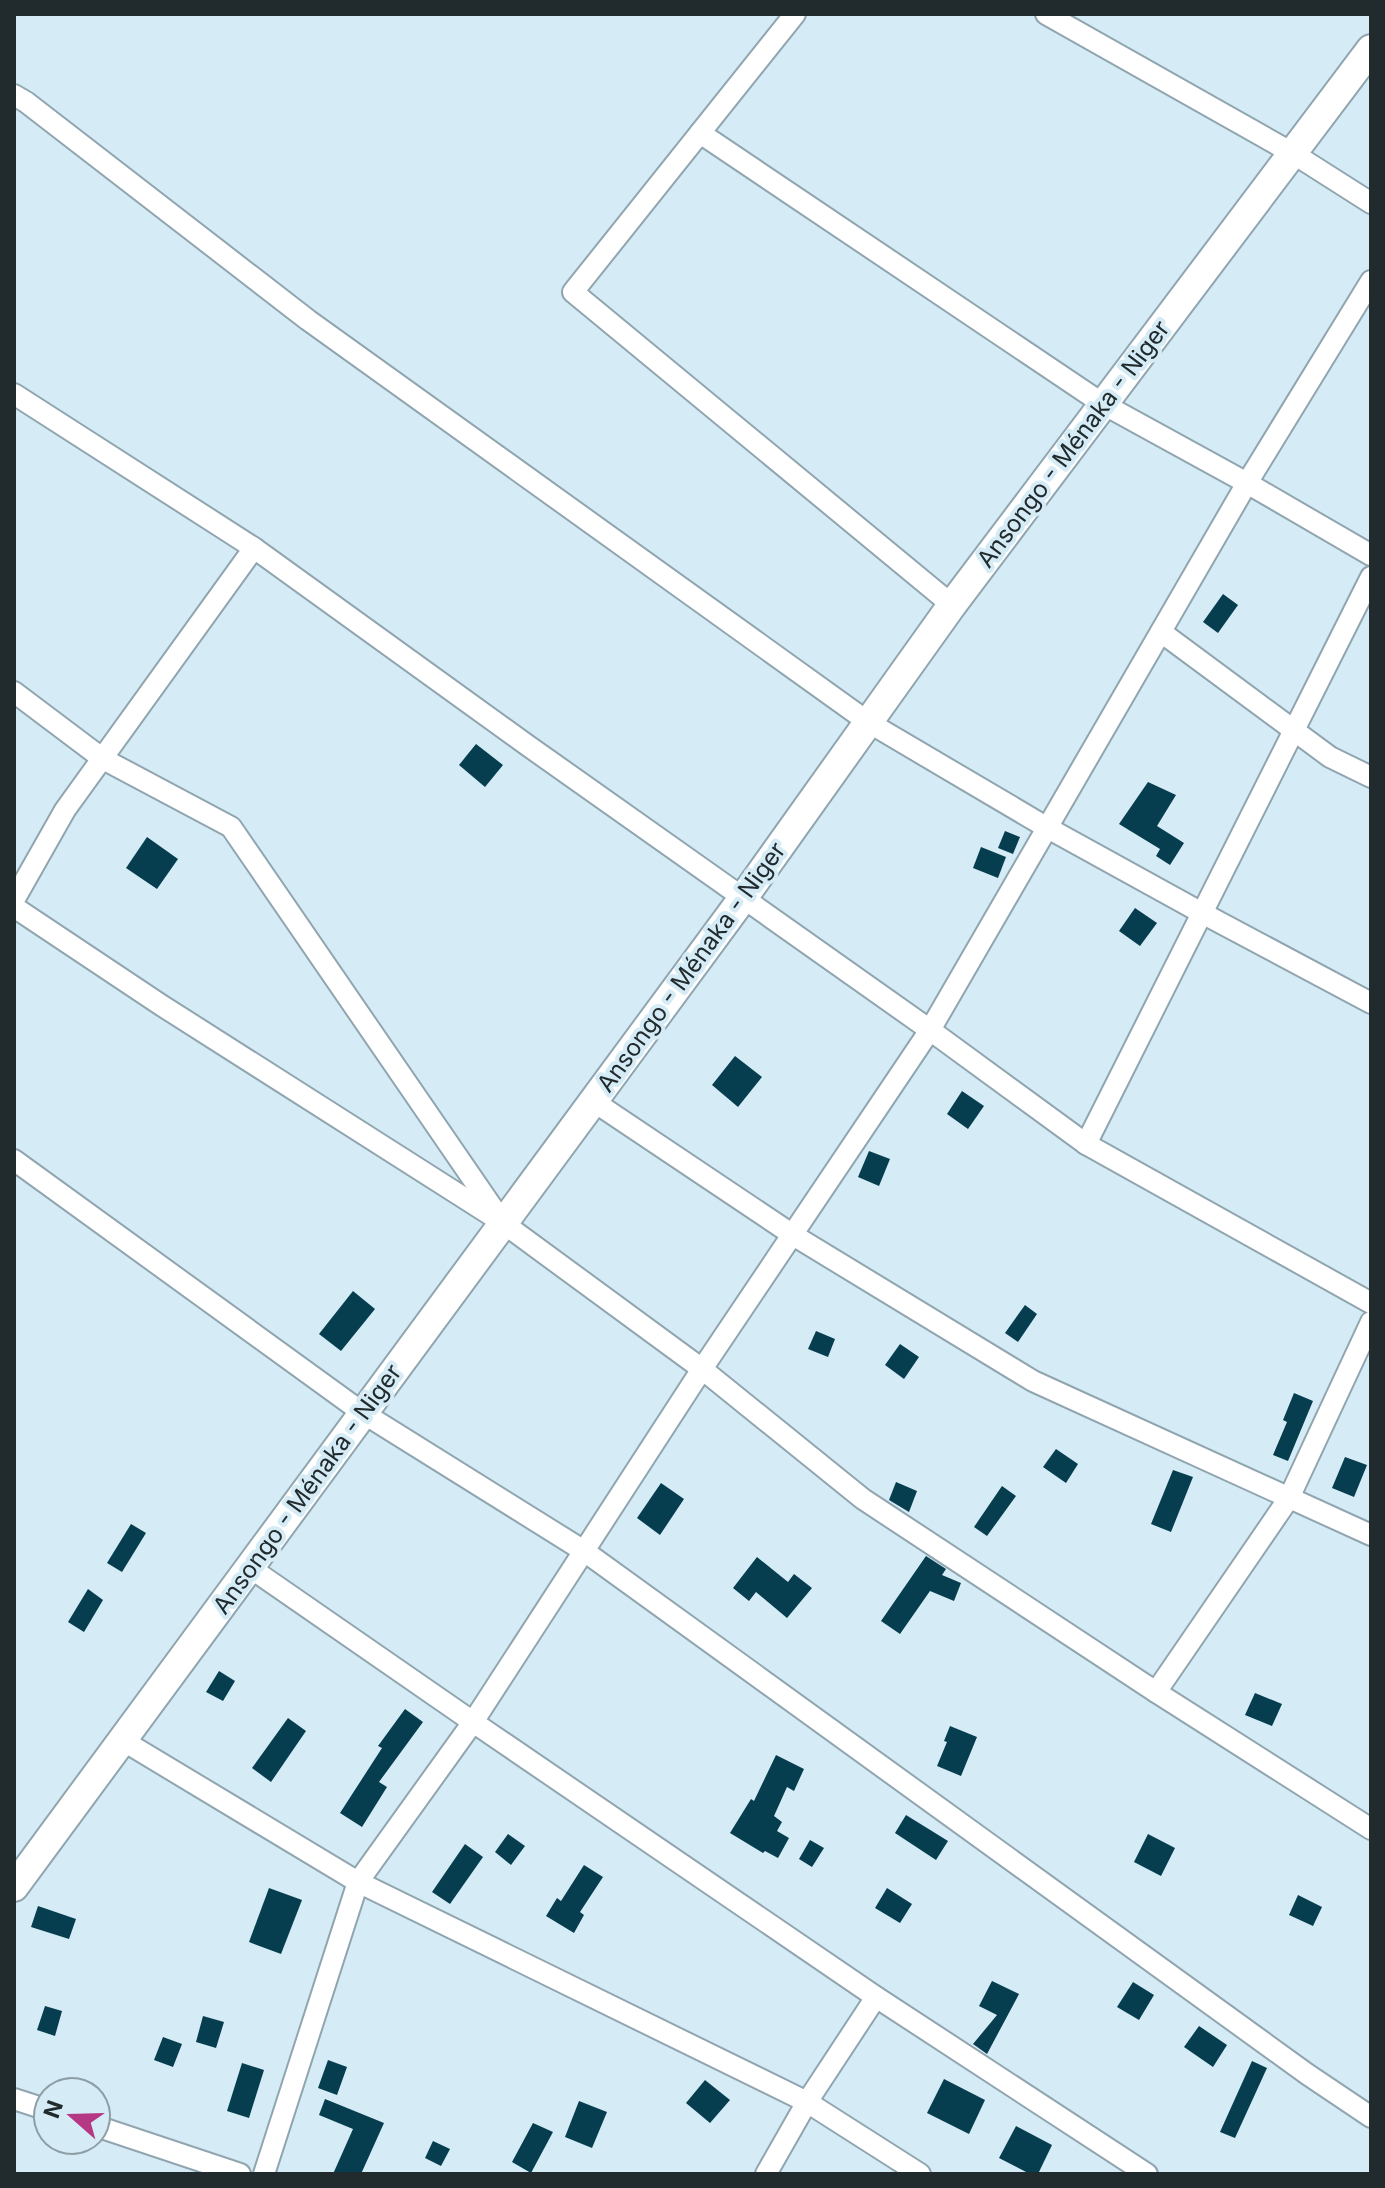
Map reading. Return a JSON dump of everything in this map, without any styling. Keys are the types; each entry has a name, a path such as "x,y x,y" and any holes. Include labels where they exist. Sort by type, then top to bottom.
{"main road":[{"name":"Ansongo - Ménaka - Niger","path":"14,1887 743,898 952,605 1371,49"}],"street":[{"path":"795,14 573,292 952,605"},
{"path":"1046,14 1294,154 1371,203"},
{"path":"14,95 308,320 868,722 1046,827 1371,1003"},
{"path":"700,133 1103,404 1371,555"},
{"path":"264,2174 358,1882 473,1722 702,1369 930,1030 1247,483 1371,281"},
{"path":"14,394 254,548 1086,1144 1371,1303"},
{"path":"14,900 65,810 254,548"},
{"path":"1086,1144 1371,577"},
{"path":"1161,632 1330,757 1371,777"},
{"path":"14,692 103,759 231,827 503,1223"},
{"path":"14,907 161,1005 503,1223 702,1369 863,1499 1371,1829"},
{"path":"593,1101 793,1235 1033,1381 1371,1535"},
{"path":"14,1160 363,1413 584,1551 1294,2065 1371,2117"},
{"path":"1156,1692 1289,1498 1371,1322"},
{"path":"249,1567 876,1997 1147,2174"},
{"path":"122,1740 358,1882 807,2102 920,2174"},
{"path":"766,2174 807,2102 876,1997"},
{"path":"112,2131 240,2174"}],"building":[{"path":"1223,594 1238,605 1218,633 1203,622"},
{"path":"476,744 503,765 485,787 459,765"},
{"path":"1148,782 1176,795 1157,826 1184,843 1170,865 1156,856 1160,849 1119,824"},
{"path":"1005,831 1020,837 1013,854 998,848"},
{"path":"147,837 178,859 157,889 126,868"},
{"path":"981,847 1006,857 998,878 973,868"},
{"path":"1135,908 1157,923 1140,946 1119,931"},
{"path":"735,1056 762,1077 738,1107 712,1085"},
{"path":"962,1091 984,1106 968,1129 947,1114"},
{"path":"869,1151 890,1159 879,1186 858,1177"},
{"path":"353,1291 375,1309 341,1351 319,1334"},
{"path":"1025,1305 1037,1314 1018,1342 1005,1333"},
{"path":"816,1331 835,1339 828,1357 808,1349"},
{"path":"900,1344 919,1357 904,1379 885,1365"},
{"path":"1294,1393 1313,1401 1288,1461 1273,1455 1287,1422 1283,1420"},
{"path":"1056,1449 1078,1464 1066,1483 1043,1467"},
{"path":"1345,1457 1367,1465 1354,1497 1332,1488"},
{"path":"1173,1470 1193,1477 1171,1532 1151,1524"},
{"path":"896,1482 917,1491 909,1512 889,1500"},
{"path":"661,1483 684,1499 660,1535 637,1518"},
{"path":"1002,1486 1016,1496 987,1536 974,1527"},
{"path":"131,1524 146,1533 122,1572 107,1563"},
{"path":"926,1556 946,1569 942,1575 961,1583 954,1601 930,1591 900,1634 881,1621"},
{"path":"757,1557 788,1582 794,1574 812,1588 787,1618 756,1592 749,1601 733,1588"},
{"path":"88,1589 103,1600 84,1632 68,1622"},
{"path":"219,1671 235,1681 223,1701 206,1692"},
{"path":"1255,1693 1282,1704 1272,1726 1245,1715"},
{"path":"405,1709 423,1722 379,1782 387,1787 362,1827 340,1813 382,1748 378,1746"},
{"path":"288,1718 306,1731 271,1782 252,1768"},
{"path":"950,1726 977,1737 961,1776 937,1766"},
{"path":"776,1755 804,1769 794,1791 787,1787 774,1816 782,1822 777,1831 789,1838 778,1858 765,1851 763,1853 730,1833 751,1799 754,1801"},
{"path":"906,1815 948,1841 936,1860 895,1833"},
{"path":"508,1834 525,1846 511,1865 495,1852"},
{"path":"1148,1834 1175,1848 1161,1876 1134,1862"},
{"path":"810,1840 824,1848 812,1867 799,1859"},
{"path":"465,1844 483,1857 450,1904 432,1892"},
{"path":"584,1865 603,1877 580,1912 584,1915 574,1933 546,1916 557,1898 561,1901"},
{"path":"269,1888 302,1900 281,1954 249,1942"},
{"path":"887,1888 912,1904 900,1923 875,1908"},
{"path":"1298,1895 1322,1907 1313,1926 1289,1915"},
{"path":"38,1906 76,1919 69,1939 31,1927"},
{"path":"992,1981 1019,1994 987,2054 973,2044 997,2015 979,2006"},
{"path":"1133,1982 1154,1995 1139,2020 1117,2007"},
{"path":"45,2006 62,2011 55,2036 37,2030"},
{"path":"203,2016 224,2022 216,2048 196,2042"},
{"path":"1199,2026 1227,2045 1213,2067 1184,2047"},
{"path":"163,2037 182,2044 173,2067 154,2060"},
{"path":"328,2060 347,2067 337,2095 318,2088"},
{"path":"1252,2061 1267,2068 1235,2138 1220,2132"},
{"path":"242,2063 264,2070 249,2118 227,2111"},
{"path":"944,2079 985,2100 969,2134 927,2113"},
{"path":"705,2080 730,2100 710,2123 686,2103"},
{"path":"325,2099 384,2123 361,2174 333,2174 353,2129 319,2115"},
{"path":"579,2101 607,2112 592,2148 565,2137"},
{"path":"533,2123 553,2132 531,2173 512,2162"},
{"path":"1016,2126 1052,2145 1038,2174 1030,2174 999,2158"},
{"path":"433,2141 450,2149 441,2166 425,2158"}]}
